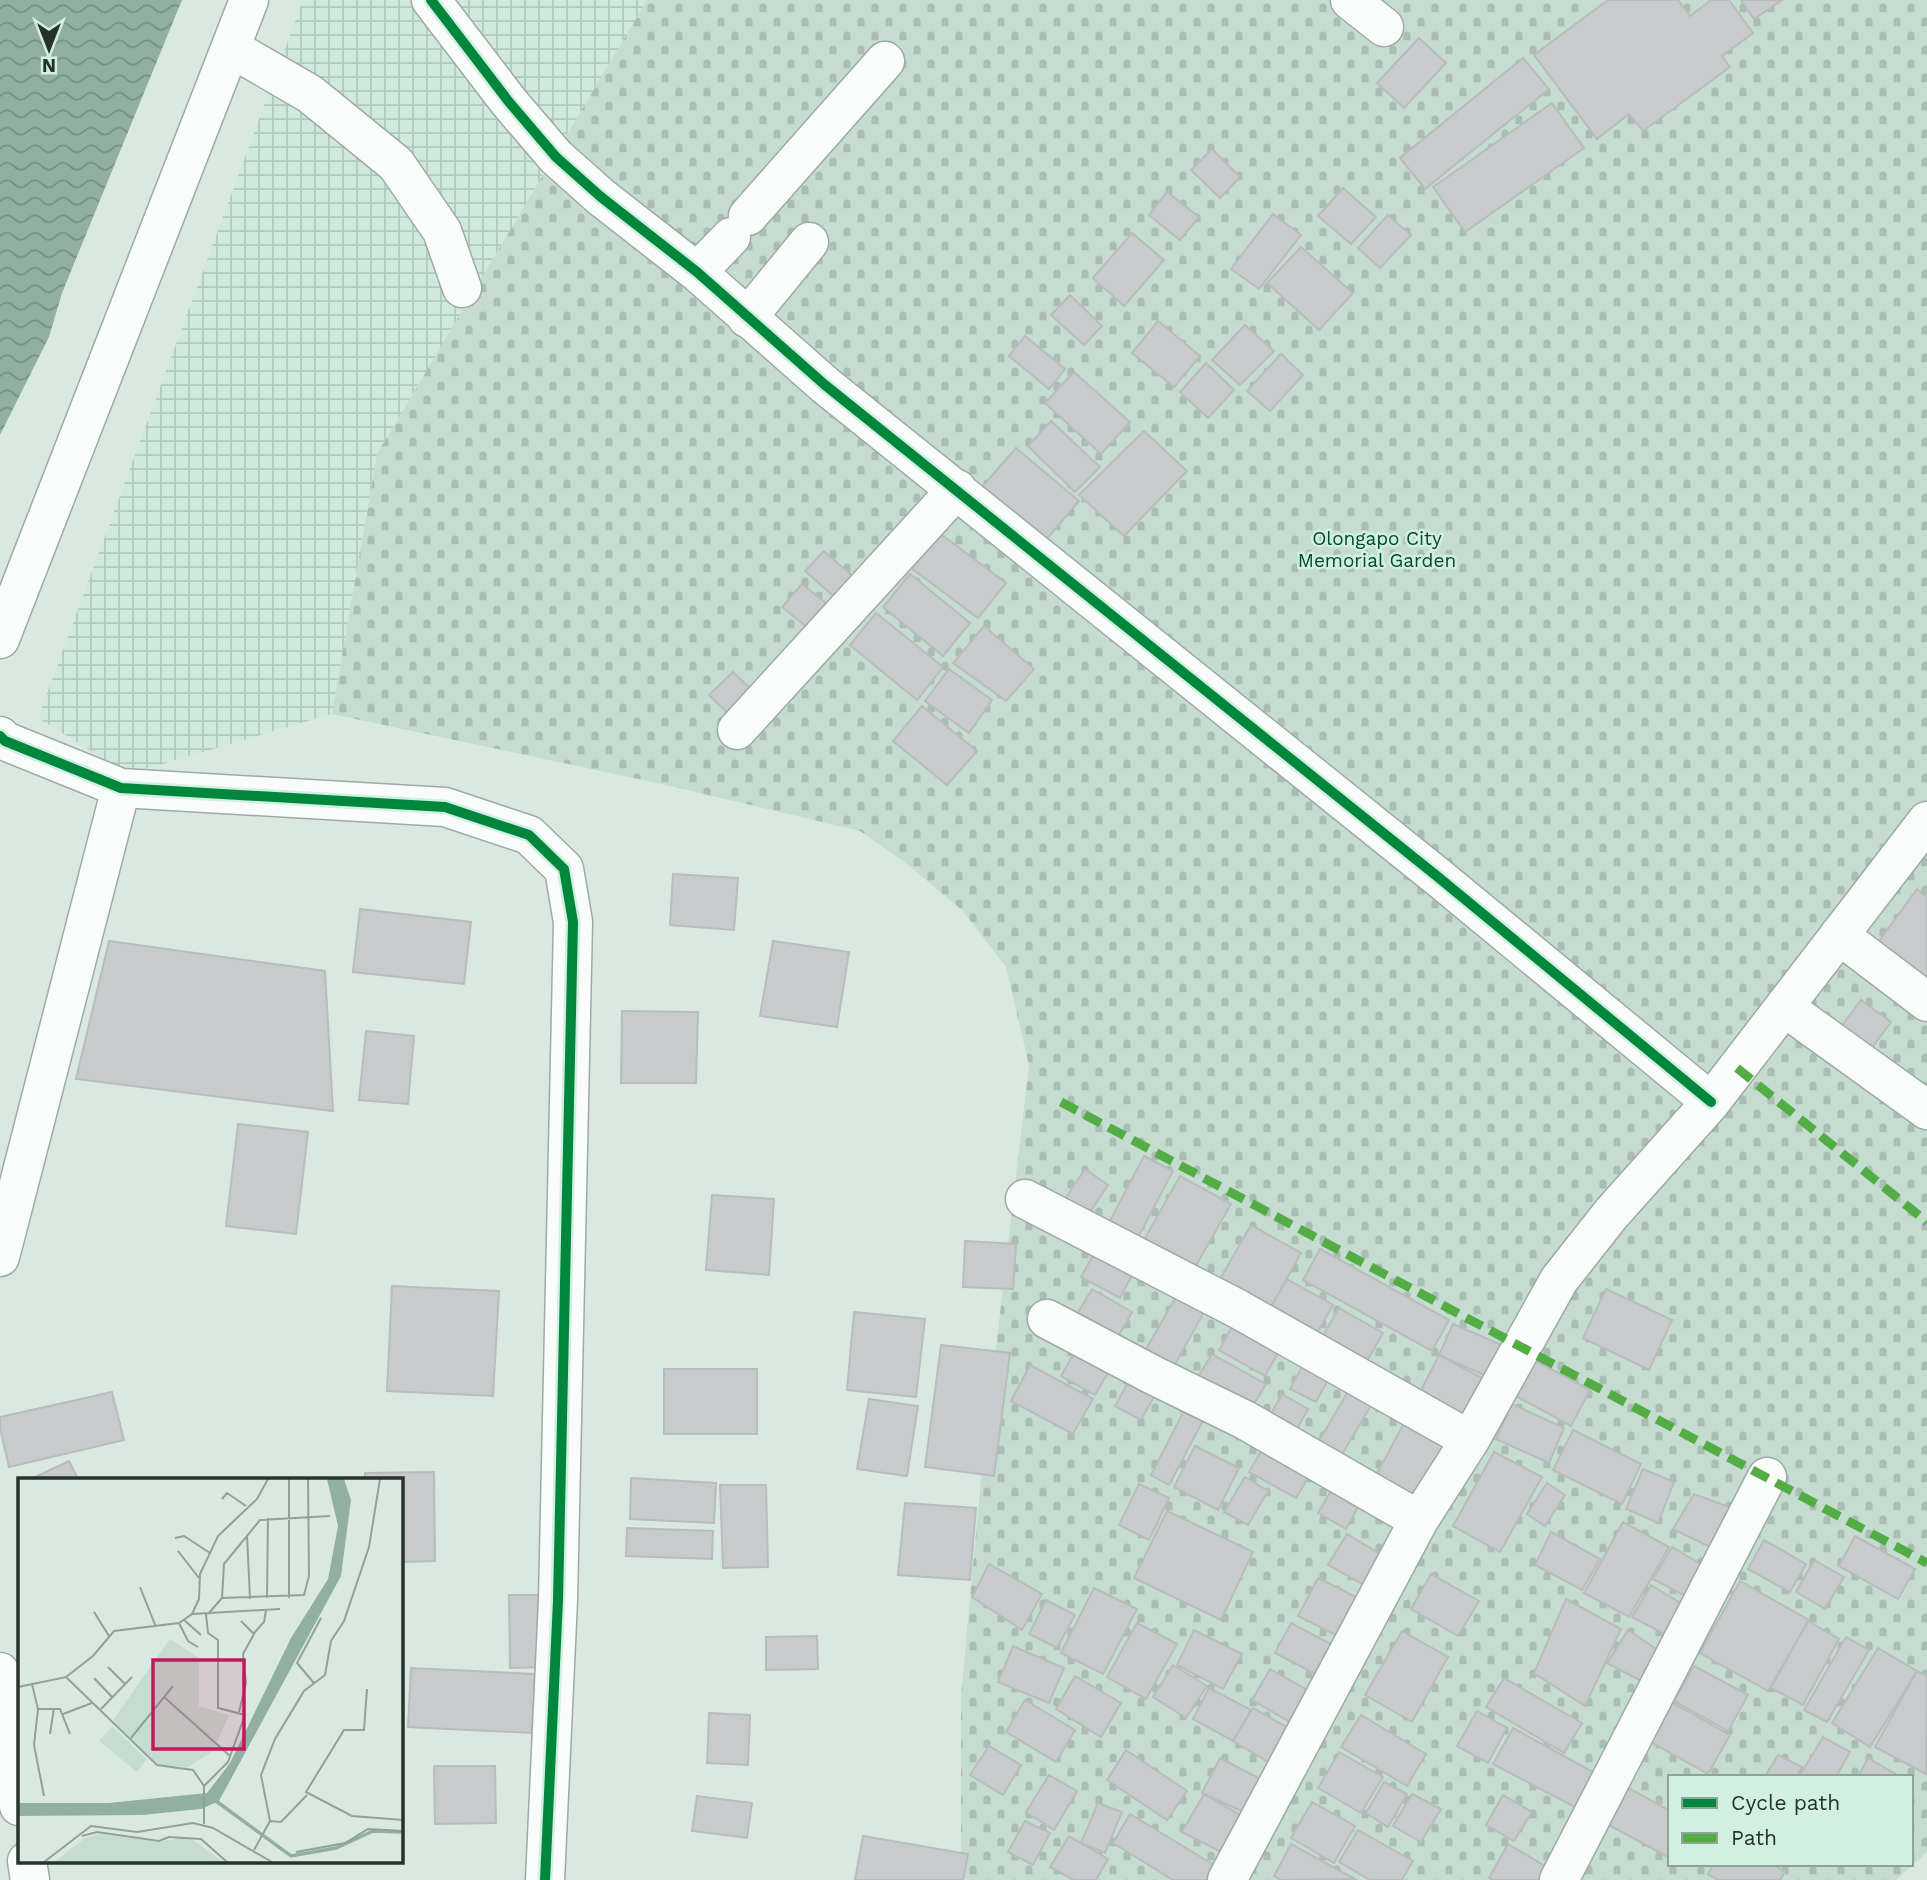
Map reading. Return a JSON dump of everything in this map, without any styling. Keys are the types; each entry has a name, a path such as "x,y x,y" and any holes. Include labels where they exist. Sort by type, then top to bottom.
{"street":[{"path":"0,639 249,0"},
{"path":"431,0 509,102 556,157 600,197 697,272 825,385 1438,877 1711,1102"},
{"path":"1350,0 1384,27"},
{"path":"231,48 310,94 396,164 442,231 462,288"},
{"path":"697,272 885,61"},
{"path":"747,318 809,242"},
{"path":"737,730 957,489"},
{"path":"0,736 5,741 121,788 445,807 529,835 565,869 573,922 558,1600 545,1880"},
{"path":"0,1257 121,788"},
{"path":"1227,1880 1419,1520 1470,1440 1559,1280 1611,1214 1711,1102 1927,821"},
{"path":"1839,935 1927,1002"},
{"path":"1784,1007 1927,1110"},
{"path":"1025,1199 1238,1309 1470,1440"},
{"path":"1047,1319 1245,1420 1419,1520"},
{"path":"1559,1880 1767,1477"},
{"path":"0,1672 3,1717 18,1800"},
{"path":"27,1862 30,1880"}],"shaded area":[{"path":"303,0 647,0 377,454 332,714 128,774 38,718"}],"green space":[{"name":"Olongapo City Memorial Garden","path":"647,0 1927,0 1927,1852 1913,1865 1913,1775 1668,1775 1668,1866 1912,1866 1896,1880 961,1880 961,1697 982,1468 1029,1065 1006,967 963,911 907,864 860,831 662,784 332,714 377,454"}],"water":[{"path":"0,0 182,0 62,293 49,337 0,435"}],"building":[{"path":"1608,0 1678,0 1690,16 1711,0 1729,0 1753,33 1722,56 1730,67 1643,131 1629,114 1597,139 1534,55"},
{"path":"1741,0 1782,0 1754,19"},
{"path":"1419,38 1446,63 1404,108 1377,83"},
{"path":"1523,58 1549,89 1425,189 1400,158"},
{"path":"1552,103 1584,148 1465,232 1433,187"},
{"path":"1212,149 1240,177 1220,198 1191,170"},
{"path":"1343,188 1376,217 1351,244 1318,216"},
{"path":"1167,192 1199,217 1180,240 1149,215"},
{"path":"1273,214 1301,235 1259,289 1231,269"},
{"path":"1388,215 1411,235 1380,268 1358,248"},
{"path":"1132,233 1164,260 1124,306 1093,278"},
{"path":"1301,247 1353,293 1319,330 1267,283"},
{"path":"1070,295 1102,326 1084,345 1051,315"},
{"path":"1158,321 1200,356 1174,387 1132,353"},
{"path":"1245,325 1274,351 1240,385 1212,360"},
{"path":"1025,336 1065,369 1049,389 1009,356"},
{"path":"1281,354 1303,375 1270,411 1247,391"},
{"path":"1206,363 1234,390 1208,418 1180,392"},
{"path":"1074,372 1130,422 1101,454 1045,403"},
{"path":"1051,421 1100,467 1075,492 1028,446"},
{"path":"1144,431 1187,471 1124,536 1079,495"},
{"path":"1016,448 1079,501 1045,541 982,487"},
{"path":"938,532 1006,583 978,618 911,568"},
{"path":"824,551 858,581 840,602 805,571"},
{"path":"910,574 970,623 943,656 883,607"},
{"path":"802,584 831,607 812,631 782,607"},
{"path":"876,613 943,667 917,700 850,645"},
{"path":"984,626 1034,669 1006,701 953,663"},
{"path":"949,669 992,700 969,733 925,701"},
{"path":"733,672 762,700 739,724 709,695"},
{"path":"922,706 977,751 947,785 893,741"},
{"path":"673,874 738,878 734,930 670,925"},
{"path":"1917,889 1927,897 1927,990 1872,951"},
{"path":"360,909 471,922 464,984 353,972"},
{"path":"109,941 325,971 333,1111 76,1079"},
{"path":"773,941 849,952 837,1027 760,1016"},
{"path":"1861,1000 1891,1022 1871,1049 1841,1027"},
{"path":"622,1011 698,1012 696,1083 621,1083"},
{"path":"366,1031 414,1036 408,1104 359,1100"},
{"path":"238,1124 308,1132 296,1234 226,1226"},
{"path":"1144,1156 1173,1171 1133,1247 1104,1232"},
{"path":"1085,1169 1108,1185 1084,1221 1061,1205"},
{"path":"1180,1176 1231,1204 1190,1276 1139,1249"},
{"path":"712,1195 774,1199 769,1275 706,1270"},
{"path":"1251,1225 1301,1253 1267,1314 1216,1286"},
{"path":"965,1241 1016,1244 1013,1289 963,1287"},
{"path":"1100,1243 1138,1264 1120,1298 1081,1277"},
{"path":"1320,1249 1449,1320 1432,1351 1303,1280"},
{"path":"1287,1279 1333,1305 1313,1340 1267,1314"},
{"path":"1184,1283 1212,1298 1170,1373 1142,1356"},
{"path":"392,1286 499,1291 493,1396 387,1391"},
{"path":"1092,1289 1132,1312 1114,1344 1073,1321"},
{"path":"1606,1289 1672,1320 1649,1370 1583,1338"},
{"path":"1339,1308 1383,1333 1363,1368 1318,1344"},
{"path":"854,1312 925,1319 916,1397 847,1390"},
{"path":"1238,1316 1285,1341 1265,1376 1219,1350"},
{"path":"1453,1324 1509,1348 1495,1380 1439,1355"},
{"path":"1079,1344 1114,1363 1095,1395 1061,1376"},
{"path":"941,1345 1010,1353 994,1476 925,1467"},
{"path":"1310,1352 1336,1365 1316,1402 1290,1389"},
{"path":"1212,1354 1266,1384 1249,1412 1195,1382"},
{"path":"1439,1355 1489,1382 1468,1420 1419,1394"},
{"path":"1536,1361 1590,1390 1571,1426 1516,1396"},
{"path":"1030,1365 1093,1399 1073,1434 1011,1401"},
{"path":"664,1369 757,1369 757,1434 664,1434"},
{"path":"1133,1373 1159,1388 1141,1420 1115,1406"},
{"path":"1356,1378 1379,1392 1335,1466 1312,1453"},
{"path":"112,1392 124,1440 9,1467 0,1417"},
{"path":"1282,1394 1308,1409 1291,1439 1266,1423"},
{"path":"869,1399 918,1406 907,1476 857,1469"},
{"path":"1188,1403 1207,1413 1169,1485 1151,1475"},
{"path":"1512,1404 1564,1428 1549,1463 1496,1439"},
{"path":"1411,1410 1462,1438 1423,1510 1372,1483"},
{"path":"1573,1430 1641,1464 1622,1504 1553,1470"},
{"path":"1268,1439 1315,1466 1296,1498 1249,1472"},
{"path":"1195,1446 1239,1468 1218,1510 1174,1487"},
{"path":"1494,1452 1542,1477 1500,1552 1453,1526"},
{"path":"69,1461 78,1478 36,1478"},
{"path":"1643,1469 1674,1482 1658,1523 1626,1509"},
{"path":"434,1472 435,1561 402,1562 402,1478 365,1478 365,1473"},
{"path":"1245,1477 1268,1491 1248,1525 1224,1512"},
{"path":"631,1478 716,1483 714,1523 630,1519"},
{"path":"1337,1481 1364,1496 1346,1529 1318,1513"},
{"path":"1547,1483 1565,1495 1545,1526 1527,1514"},
{"path":"1139,1484 1169,1498 1149,1540 1119,1525"},
{"path":"720,1485 766,1485 768,1567 723,1568"},
{"path":"1694,1494 1732,1508 1714,1549 1673,1529"},
{"path":"905,1503 976,1508 970,1580 898,1575"},
{"path":"1167,1511 1253,1552 1221,1620 1134,1578"},
{"path":"1623,1522 1669,1547 1629,1617 1584,1593"},
{"path":"627,1528 713,1531 712,1559 626,1556"},
{"path":"1551,1532 1600,1559 1582,1590 1535,1565"},
{"path":"1347,1534 1390,1560 1375,1591 1328,1565"},
{"path":"1855,1536 1915,1569 1898,1599 1839,1566"},
{"path":"1764,1540 1806,1564 1790,1592 1748,1569"},
{"path":"1672,1547 1709,1569 1695,1601 1653,1579"},
{"path":"1814,1560 1844,1577 1825,1609 1796,1592"},
{"path":"989,1564 1042,1594 1022,1630 972,1597"},
{"path":"1431,1574 1479,1601 1458,1636 1411,1609"},
{"path":"1318,1578 1368,1603 1348,1641 1298,1616"},
{"path":"1740,1581 1809,1620 1768,1691 1700,1653"},
{"path":"1651,1585 1687,1607 1672,1638 1632,1617"},
{"path":"1094,1588 1137,1609 1103,1674 1061,1653"},
{"path":"509,1595 551,1595 552,1667 510,1668"},
{"path":"1566,1599 1621,1629 1585,1706 1534,1673"},
{"path":"1046,1600 1075,1615 1057,1648 1029,1634"},
{"path":"1808,1621 1839,1639 1803,1705 1771,1688"},
{"path":"1137,1623 1177,1644 1146,1699 1107,1677"},
{"path":"1291,1623 1342,1650 1327,1680 1275,1653"},
{"path":"1194,1630 1242,1654 1223,1689 1177,1665"},
{"path":"1628,1630 1661,1652 1647,1684 1607,1663"},
{"path":"1402,1631 1448,1657 1412,1722 1365,1695"},
{"path":"817,1636 818,1669 766,1670 766,1637"},
{"path":"1846,1637 1869,1650 1827,1722 1804,1710"},
{"path":"1013,1646 1064,1668 1049,1703 998,1682"},
{"path":"1878,1648 1917,1671 1870,1747 1832,1723"},
{"path":"1173,1665 1207,1686 1186,1718 1153,1697"},
{"path":"1694,1666 1748,1695 1728,1731 1674,1701"},
{"path":"411,1668 535,1674 532,1733 408,1727"},
{"path":"1270,1669 1318,1696 1300,1728 1252,1700"},
{"path":"1917,1671 1927,1676 1926,1774 1875,1747"},
{"path":"1075,1676 1121,1703 1101,1737 1056,1709"},
{"path":"1504,1678 1582,1723 1564,1753 1486,1707"},
{"path":"1209,1688 1251,1710 1233,1741 1193,1719"},
{"path":"1025,1700 1075,1730 1056,1762 1006,1732"},
{"path":"1671,1702 1730,1735 1708,1774 1649,1741"},
{"path":"1253,1708 1297,1733 1280,1769 1233,1741"},
{"path":"1477,1711 1507,1728 1488,1763 1457,1746"},
{"path":"709,1713 750,1715 748,1765 707,1763"},
{"path":"1361,1715 1426,1754 1407,1786 1341,1747"},
{"path":"1513,1728 1602,1777 1584,1812 1493,1764"},
{"path":"1823,1737 1850,1752 1837,1775 1800,1775"},
{"path":"989,1746 1021,1765 1003,1795 970,1775"},
{"path":"1126,1750 1187,1791 1167,1820 1107,1780"},
{"path":"1339,1752 1383,1777 1361,1813 1318,1788"},
{"path":"1778,1755 1802,1767 1797,1775 1766,1775"},
{"path":"1220,1758 1272,1785 1252,1816 1202,1793"},
{"path":"1868,1758 1898,1775 1859,1775"},
{"path":"434,1766 495,1766 496,1823 435,1824"},
{"path":"1049,1775 1077,1791 1054,1830 1026,1812"},
{"path":"1384,1782 1407,1794 1388,1827 1366,1813"},
{"path":"1627,1787 1668,1810 1668,1857 1607,1824"},
{"path":"1204,1794 1254,1823 1235,1859 1182,1832"},
{"path":"1412,1794 1441,1809 1421,1842 1393,1826"},
{"path":"1503,1795 1532,1812 1514,1841 1486,1825"},
{"path":"697,1796 752,1803 747,1838 692,1831"},
{"path":"1312,1802 1355,1826 1334,1863 1291,1838"},
{"path":"1098,1803 1122,1812 1105,1853 1081,1843"},
{"path":"1130,1814 1229,1874 1225,1880 1173,1880 1113,1843"},
{"path":"1025,1821 1050,1833 1033,1865 1008,1852"},
{"path":"1358,1830 1413,1861 1402,1880 1370,1880 1339,1862"},
{"path":"863,1836 968,1854 963,1880 855,1880"},
{"path":"1069,1836 1108,1859 1096,1880 1074,1880 1050,1867"},
{"path":"1291,1844 1355,1879 1281,1880 1274,1876"},
{"path":"1508,1844 1550,1869 1542,1880 1489,1878"},
{"path":"1712,1866 1775,1866 1785,1872 1780,1880 1718,1880 1708,1874"}],"marked path":[{"path":"1737,1068 1927,1222"},
{"path":"1061,1102 1927,1563"}],"cycle path":[{"path":"431,0 509,102 556,157 601,197 697,272 825,385 1438,877 1711,1102"},
{"path":"0,736 5,741 121,788 445,807 529,835 564,869 573,922 558,1600 545,1880"}]}
